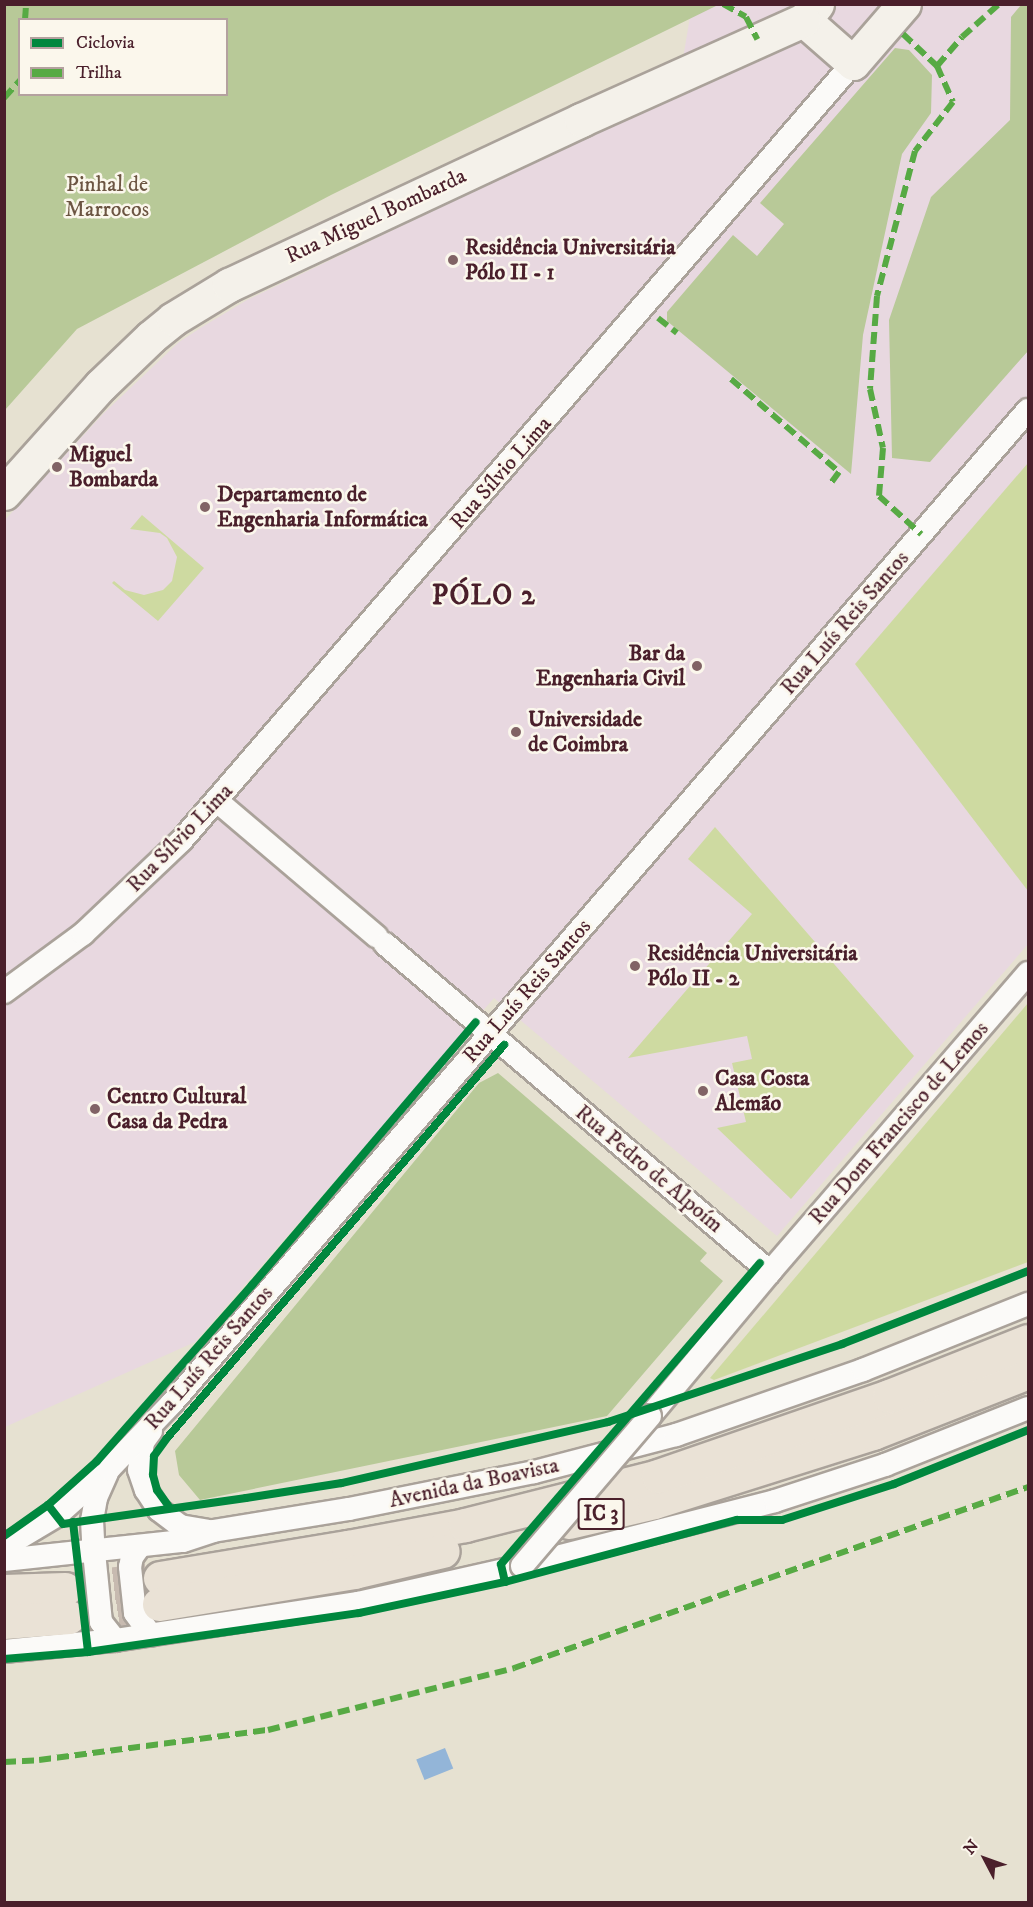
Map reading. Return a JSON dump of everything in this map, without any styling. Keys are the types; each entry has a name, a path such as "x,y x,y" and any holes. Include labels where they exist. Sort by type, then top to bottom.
{"highway":[{"name":"Avenida da Boavista","path":"1029,1341 889,1396 657,1476 465,1525 348,1547 159,1591 354,1572 654,1502 873,1433 1029,1372"},
{"path":"4,1591 67,1603 4,1622"}],"street":[{"name":"Rua Sílvio Lima","path":"4,992 83,934 181,841 904,4"},
{"path":"810,12 854,63"},
{"name":"Rua Miguel Bombarda","path":"4,493 101,385 143,344 173,319 229,285 810,12"},
{"name":"Rua Luís Reis Santos","path":"4,1547 56,1516 109,1469 171,1403 1029,410"},
{"name":"Rua Pedro de Alpoím","path":"217,801 770,1272"},
{"name":"Rua Dom Francisco de Lemos","path":"770,1272 1029,973"},
{"path":"522,1566 770,1272"},
{"name":"Avenida da Boavista","path":"4,1560 183,1541 213,1532 349,1509 534,1472 676,1435 863,1370 1029,1304"},
{"path":"171,1403 143,1442 139,1470 146,1490 159,1510 180,1526 213,1532"},
{"path":"4,1651 115,1640 358,1603 522,1566 775,1501 885,1465 1029,1408"},
{"path":"109,1469 96,1498 92,1520 93,1552 101,1622 115,1640"},
{"path":"140,1546 132,1557 131,1579 135,1613 151,1635"}],"shaded area":[{"name":"Universidade de Coimbra","path":"692,5 1028,5 1028,944 777,1236 494,998 195,1342 5,1427 4,521 104,413 179,342 202,327 247,300 677,94"}],"green space":[{"name":"Pinhal de Marrocos","path":"5,4 718,4 331,195 77,329 5,410"},
{"path":"1021,5 1028,5 1028,351 930,462 892,458 889,320 931,197 1010,120 1011,17"},
{"path":"895,48 909,50 932,75 931,113 902,154 863,335 851,474 667,321 667,312 733,235 757,256 784,224 760,203"},
{"path":"1028,463 1028,891 855,664"},
{"path":"142,515 204,568 158,621 112,583 114,581 125,590 144,595 163,590 172,581 177,557 167,538 160,533 130,529"},
{"path":"715,827 914,1056 791,1199 717,1128 746,1122 732,1063 752,1059 747,1036 628,1058 752,914 688,859"},
{"path":"1028,1003 1028,1262 714,1380 710,1378"},
{"path":"498,1073 707,1253 700,1261 723,1281 607,1416 200,1500 179,1475 175,1451 479,1083"}],"water":[{"path":"445,1748 453,1768 424,1780 416,1760"}],"tunnel":[{"path":"65,1589 160,1578"},
{"path":"69,1617 159,1604"}],"marked path":[{"path":"25,18 26,4"},
{"path":"723,4 746,17 757,39"},
{"path":"937,66 962,37 999,4"},
{"path":"903,34 937,66 953,102 915,151 877,296 870,389 883,448 879,496 921,534"},
{"path":"4,98 18,82"},
{"path":"658,318 677,333"},
{"path":"731,379 839,472 831,483"},
{"path":"4,1762 39,1760 268,1730 514,1668 1028,1487"}],"cycle path":[{"path":"4,1536 48,1505 97,1461 252,1285 476,1022"},
{"path":"170,1508 157,1490 153,1475 154,1456 504,1045"},
{"path":"505,1582 501,1564 760,1263"},
{"path":"48,1505 63,1524 246,1498 342,1483 608,1422 842,1344 1028,1271"},
{"path":"4,1659 88,1652 359,1613 505,1582 737,1520 782,1520 894,1484 1028,1430"},
{"path":"73,1522 88,1652"}],"place":[{"name":"Residência Universitária Pólo II - 1","path":"453,260"},
{"name":"Miguel Bombarda","path":"57,467"},
{"name":"Departamento de Engenharia Informática","path":"205,507"},
{"name":"Bar da Engenharia Civil","path":"697,666"},
{"name":"Universidade de Coimbra","path":"516,732"},
{"name":"Residência Universitária Pólo II - 2","path":"635,966"},
{"name":"Casa Costa Alemão","path":"703,1091"},
{"name":"Centro Cultural Casa da Pedra","path":"95,1109"}],"district":[{"name":"PÓLO 2","path":"484,596"}]}
